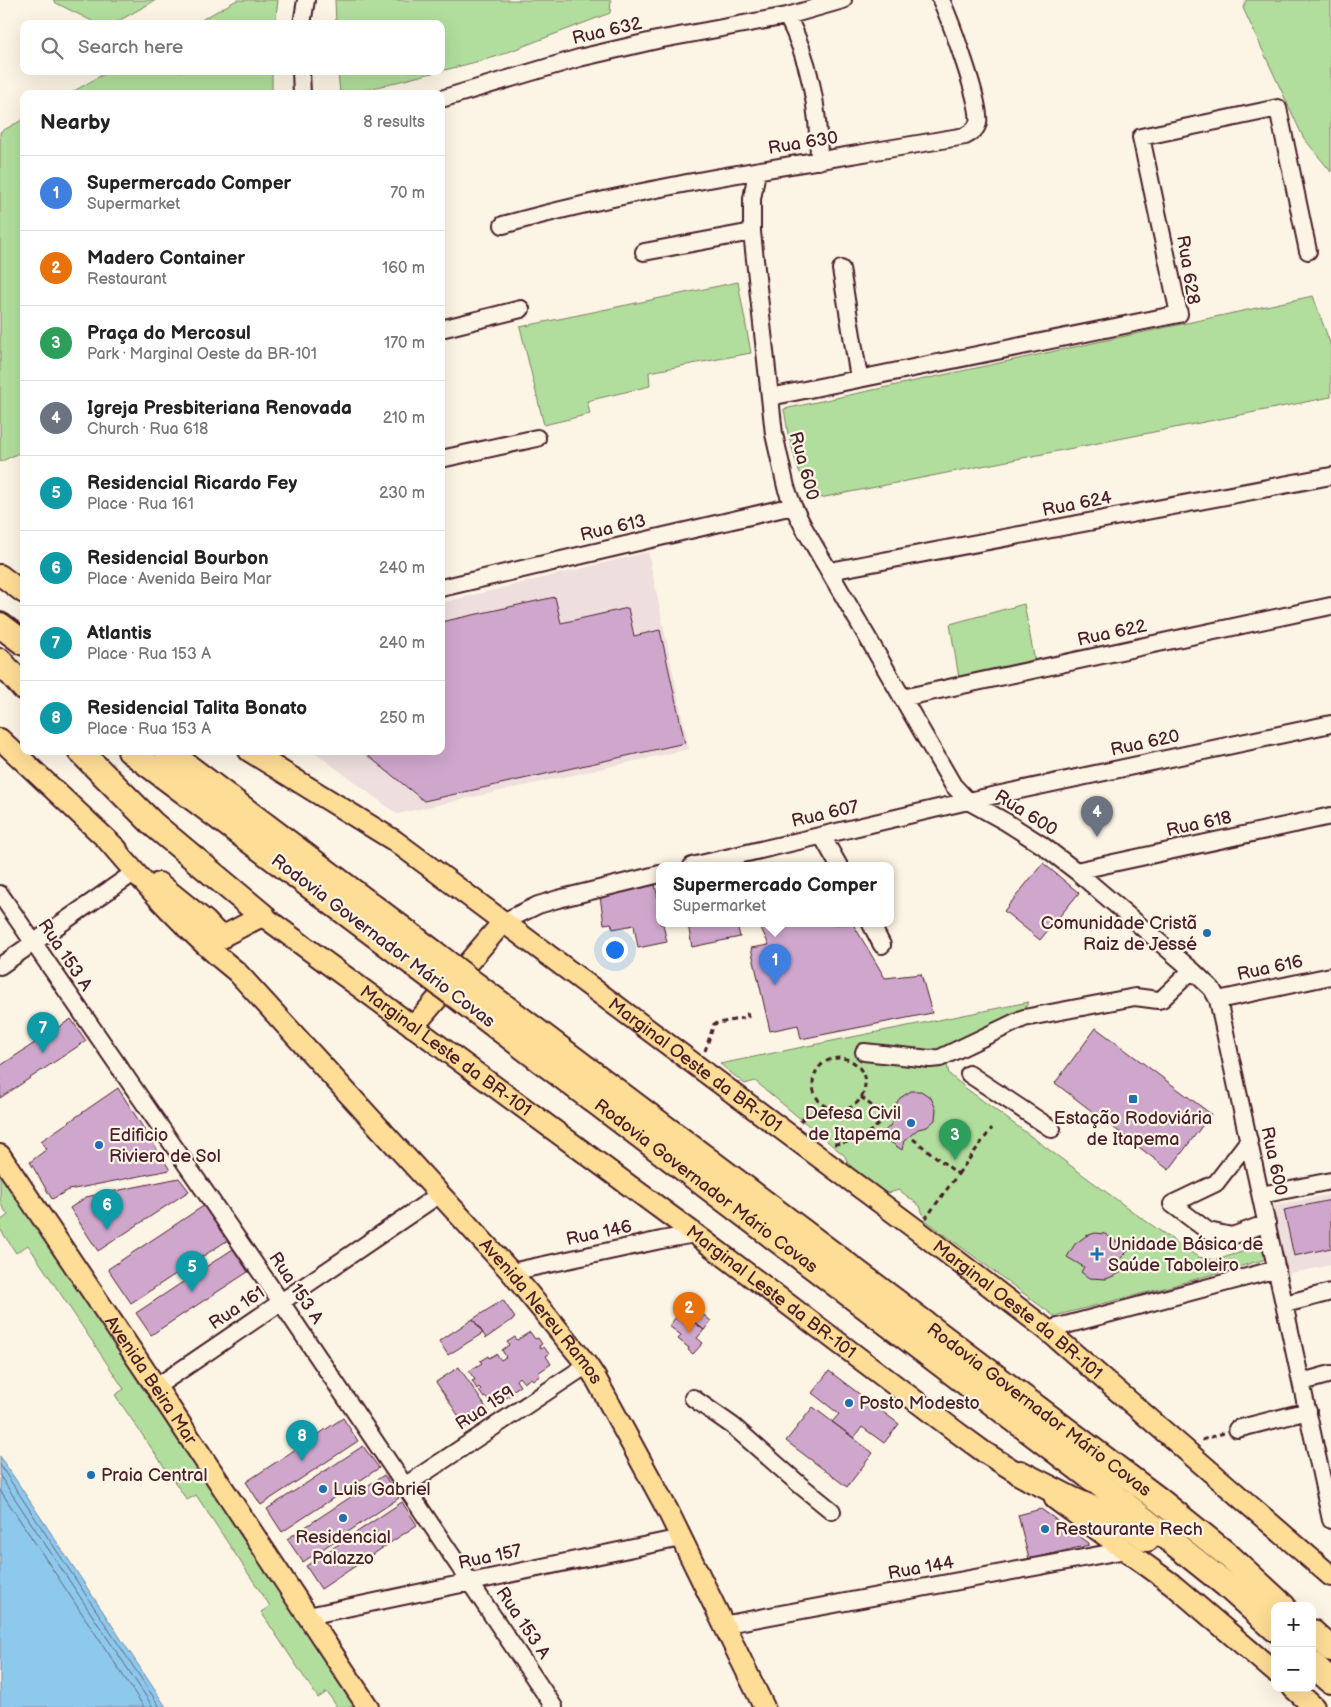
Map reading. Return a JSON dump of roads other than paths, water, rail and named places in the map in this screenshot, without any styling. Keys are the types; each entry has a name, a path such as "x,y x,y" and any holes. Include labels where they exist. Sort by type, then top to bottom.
{"highway":[{"path":"0,624 20,632"},
{"path":"0,624 20,640"},
{"path":"0,654 20,669"},
{"path":"0,661 20,684"},
{"path":"84,755 153,824 263,916"},
{"name":"Rodovia Governador Mário Covas","path":"136,755 426,960"},
{"name":"Rodovia Governador Mário Covas","path":"172,755 426,960 471,994 1158,1499 1230,1557 1279,1602"},
{"name":"Rodovia Governador Mário Covas","path":"471,994 1116,1496 1226,1585 1271,1626"},
{"path":"1020,1473 1071,1499 1125,1523 1201,1583 1271,1627"},
{"path":"1316,1636 1331,1649"},
{"path":"1316,1668 1331,1681"}],"main road":[{"path":"0,575 20,590"},
{"name":"Avenida Nereu Ramos","path":"0,739 108,841 200,916 222,938 237,972"},
{"name":"Marginal Oeste da BR-101","path":"255,755 395,841 917,1230 1047,1330 1331,1576"},
{"name":"Avenida Nereu Ramos","path":"108,841 187,928 210,951 237,972 440,1194 511,1272 587,1365 622,1425 681,1538 722,1625 764,1707"},
{"path":"187,928 214,939 222,938 243,924 263,916"},
{"name":"Marginal Leste da BR-101","path":"263,916 695,1234 971,1443 1020,1473 1172,1584 1271,1669"},
{"path":"413,1027 503,922"},
{"name":"Avenida Beira Mar","path":"0,1155 368,1707"},
{"path":"1297,1692 1314,1707"}],"street":[{"path":"303,20 306,0"},
{"name":"Rua 632","path":"445,98 579,58 657,40 787,16 843,0"},
{"name":"Rua 630","path":"503,225 546,213 636,193 965,136 971,133 975,129 979,116 956,37 941,0"},
{"path":"787,16 804,53 810,73 818,115 819,161"},
{"path":"301,75 302,90"},
{"name":"Rua 628","path":"770,396 1179,314 1141,137 1278,108 1308,251"},
{"name":"Rua 600","path":"757,171 752,199 752,232 770,396 780,463 793,506 902,698 954,785 968,801 1042,845 1076,871 1212,988 1218,1000 1308,1412 1328,1490 1331,1520"},
{"path":"644,252 752,232"},
{"path":"840,269 859,378"},
{"path":"445,328 521,309"},
{"path":"445,458 537,438"},
{"name":"Rua 624","path":"830,571 1331,476"},
{"name":"Rua 613","path":"445,587 793,506"},
{"name":"Rua 622","path":"902,698 1331,606"},
{"name":"Rua 620","path":"968,801 1331,724"},
{"name":"Rua 607","path":"709,862 968,801"},
{"name":"Rua 618","path":"1076,871 1331,816"},
{"path":"822,836 837,862"},
{"path":"0,966 135,872"},
{"path":"503,922 538,905 656,875"},
{"name":"Rua 153 A","path":"0,894 406,1485 554,1707"},
{"path":"872,927 882,945"},
{"path":"864,1052 930,1059 940,1058 1024,1018 1135,998 1162,999 1192,970"},
{"name":"Rua 616","path":"1218,1000 1331,976"},
{"path":"969,1074 1052,1129"},
{"path":"1249,1140 1216,1183 1172,1204 1208,1231 1232,1236 1267,1223"},
{"path":"1261,1195 1331,1181"},
{"name":"Rua 161","path":"156,1387 440,1194"},
{"name":"Rua 146","path":"511,1272 695,1234"},
{"path":"1047,1330 1277,1269"},
{"path":"1285,1304 1331,1292"},
{"name":"Rua 159","path":"406,1485 587,1365"},
{"path":"1302,1382 1331,1374"},
{"path":"693,1398 733,1426 800,1485 832,1510"},
{"path":"1237,1429 1308,1412"},
{"name":"Rua 157","path":"308,1616 681,1538"},
{"name":"Rua 144","path":"722,1625 1126,1550"}],"water":[{"path":"0,1456 166,1707 0,1707"}],"place":[{"name":"Igreja Presbiteriana Renovada","path":"1097,837"},
{"name":"Comunidade Cristã Raiz de Jessé","path":"1207,933"},
{"name":"Supermercado Comper","path":"775,985"},
{"name":"Atlantis","path":"43,1053"},
{"name":"Estação Rodoviária de Itapema","path":"1133,1099"},
{"name":"Defesa Civil de Itapema","path":"911,1123"},
{"name":"Edificio Riviera de Sol","path":"99,1145"},
{"name":"Praça do Mercosul","path":"955,1160"},
{"name":"Residencial Bourbon","path":"107,1230"},
{"name":"Unidade Básica de Saúde Taboleiro","path":"1097,1254"},
{"name":"Residencial Ricardo Fey","path":"192,1292"},
{"name":"Madero Container","path":"689,1333"},
{"name":"Posto Modesto","path":"849,1403"},
{"name":"Residencial Talita Bonato","path":"302,1461"},
{"name":"Praia Central","path":"91,1475"},
{"name":"Luis Gabriel","path":"323,1489"},
{"name":"Residencial Palazzo","path":"343,1518"},
{"name":"Restaurante Rech","path":"1045,1529"}]}
